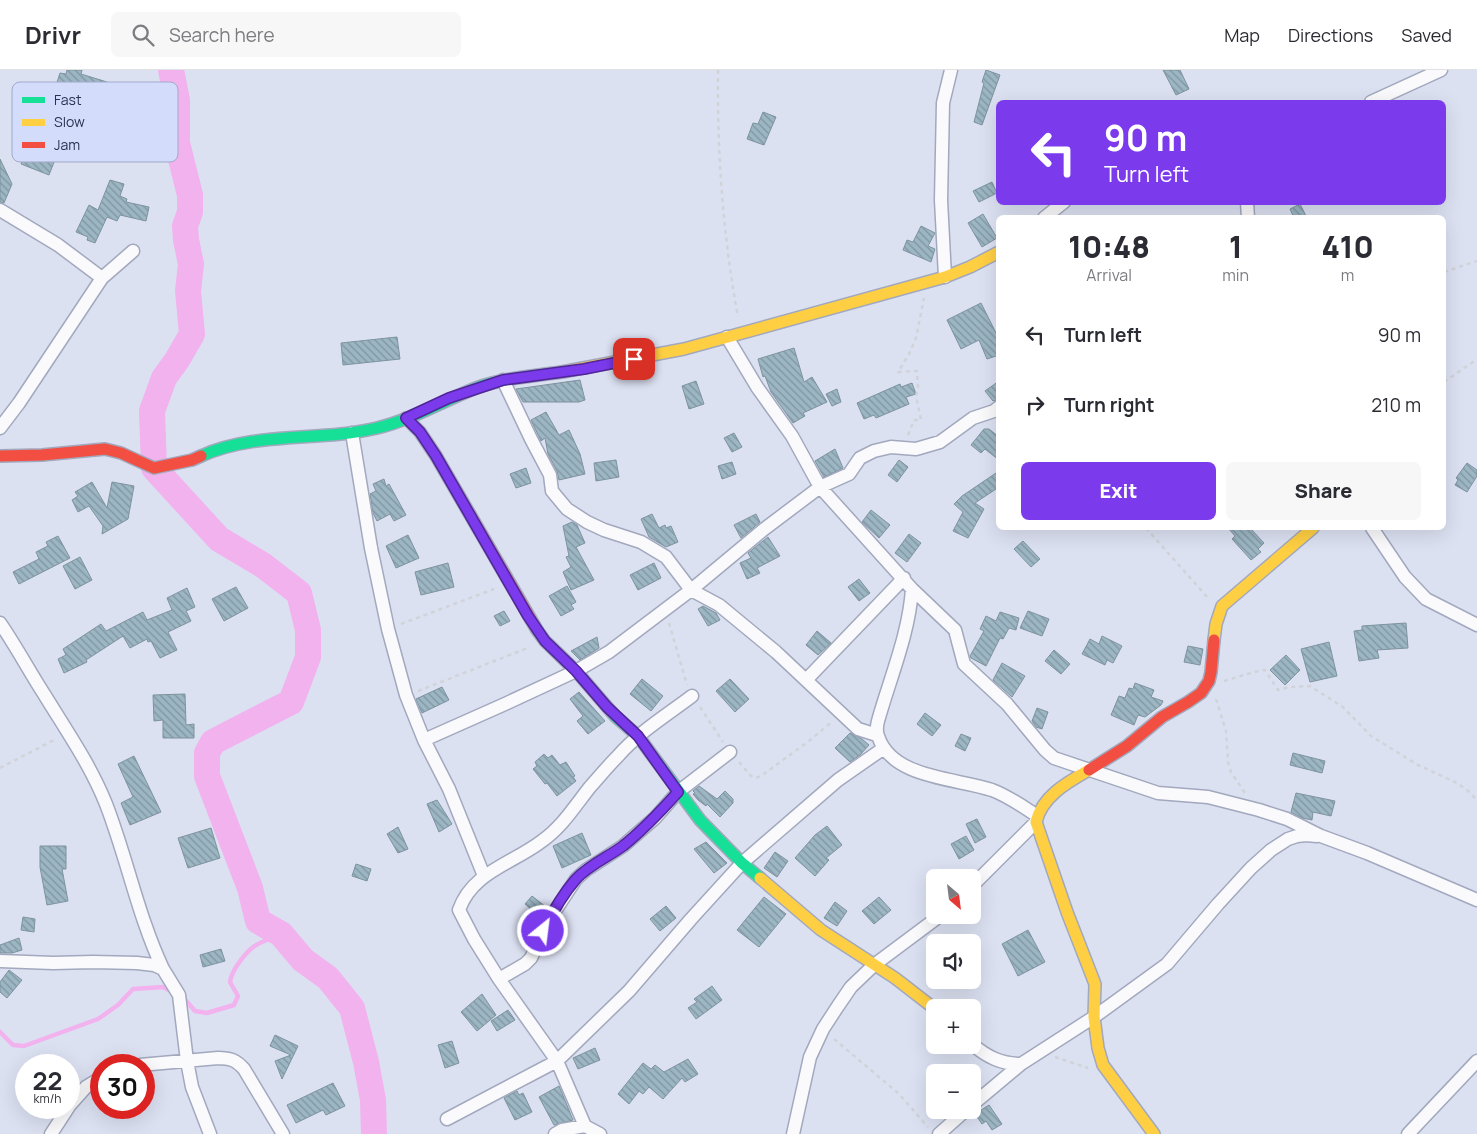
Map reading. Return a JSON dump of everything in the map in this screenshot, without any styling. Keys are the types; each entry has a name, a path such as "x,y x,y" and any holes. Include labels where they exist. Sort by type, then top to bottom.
{"street":[{"path":"945,277 941,200 943,103 951,70"},
{"path":"1375,100 1441,70"},
{"path":"1048,215 1060,205"},
{"path":"0,210 58,245 102,278"},
{"path":"0,428 19,403 102,278 133,251"},
{"path":"0,456 42,455 105,449 121,453 154,468 192,460 212,451 238,443 352,433 379,428 449,398 503,380 584,369 684,349 945,277 970,268 996,254"},
{"path":"727,337 757,387 792,436 820,487 912,589 955,630 964,664 1007,704 1045,750 1054,758 1158,793 1208,797 1287,819 1321,836 1367,853 1477,900"},
{"path":"503,380 530,439 550,475 552,491 566,509 587,522 653,548 666,557 691,590 719,606 807,679 858,729 877,734"},
{"path":"424,740 576,671 609,652 691,590 763,530 820,487 849,474 860,458 874,450 891,447 916,449 940,442 973,418 996,409"},
{"path":"406,418 420,432 436,456 528,616 545,641 576,671 598,698 638,736 700,820 742,863 821,930 895,978 926,1002"},
{"path":"352,433 371,548 388,629 406,696 424,740 448,789 484,876"},
{"path":"981,877 1036,819 1040,808 1054,794 1088,770 1113,756 1162,717 1196,696 1206,687 1211,670 1219,613 1227,601 1311,530"},
{"path":"1373,530 1405,577 1426,599 1477,625"},
{"path":"807,679 904,578"},
{"path":"912,589 904,631 878,720 877,734 884,748 891,756 906,766 925,775 992,790 1007,797 1036,819 1064,904 1095,984 1094,1017 1098,1048 1103,1065 1154,1134"},
{"path":"2,629 69,733 105,802 126,861 152,946 179,995 192,1087 210,1134"},
{"path":"585,1126 557,1060 499,979 474,939 459,910 467,892 484,876 541,842 559,827 591,786 638,736 692,696"},
{"path":"446,1120 557,1060 629,991 742,863 838,780 884,748"},
{"path":"499,979 525,964 531,958 549,920 576,879 586,870 623,846 655,818 678,792 730,752"},
{"path":"981,1097 1021,1064 1094,1017 1167,964 1218,904 1271,850 1288,839 1297,836 1321,836"},
{"path":"793,1134 810,1057 824,1029 851,987 874,965 929,924"},
{"path":"0,961 53,964 93,962 136,963 154,965 163,969"},
{"path":"981,1051 995,1060 1008,1064 1021,1064"},
{"path":"155,1064 231,1058 239,1063 282,1134"},
{"path":"1408,1134 1477,1061"},
{"path":"80,1094 90,1085"},
{"path":"51,1134 60,1119"},
{"path":"934,1131 952,1119"},
{"path":"555,1134 562,1130 585,1126 600,1134"}],"path":[{"path":"718,70 718,112 725,216 734,297 741,333"},
{"path":"1446,271 1477,261"},
{"path":"904,448 914,420 921,420 916,396 918,388 917,371 898,372 916,338 921,305 926,294"},
{"path":"1446,381 1477,359"},
{"path":"1148,530 1208,598 1227,601"},
{"path":"388,629 509,583"},
{"path":"665,610 684,678 692,696 730,752 751,776 756,778 769,771 842,713"},
{"path":"406,696 545,641"},
{"path":"1206,687 1265,670 1278,690 1289,687 1310,686 1343,707 1371,736 1418,765 1457,783 1477,800"},
{"path":"1206,687 1214,693 1226,731 1228,762 1231,772 1248,798 1260,810"},
{"path":"0,768 69,733"},
{"path":"824,1029 898,1093 934,1131"},
{"path":"1038,1053 1068,1060 1090,1068"}],"building":[{"path":"67,70 82,70 81,74 107,82 57,82 60,73 66,74"},
{"path":"986,70 1000,75 982,125 974,122"},
{"path":"1163,70 1180,70 1189,89 1176,95"},
{"path":"763,112 776,117 764,145 747,139 753,123 758,124"},
{"path":"0,159 12,184 4,203 0,202"},
{"path":"22,162 54,162 49,175 21,164"},
{"path":"110,180 124,184 120,196 127,199 126,202 149,207 146,221 120,215 117,221 107,217 95,243 87,240 88,237 76,232 89,205 98,210"},
{"path":"992,182 996,194 979,202 973,191"},
{"path":"1300,205 1306,215 1293,215 1290,209"},
{"path":"983,214 996,239 982,247 968,223"},
{"path":"921,226 935,233 928,246 935,249 931,262 903,250 907,240 913,242"},
{"path":"981,303 996,333 996,356 987,359 979,340 961,349 947,320"},
{"path":"397,337 400,359 343,365 341,343"},
{"path":"794,348 804,382 812,377 827,402 803,413 805,416 793,423 771,392 765,376 763,377 758,359"},
{"path":"580,380 585,400 579,402 523,402 516,389"},
{"path":"696,381 704,404 689,409 682,386"},
{"path":"912,383 916,394 906,397 909,404 876,418 874,415 864,419 857,403 900,384 901,387"},
{"path":"996,383 996,400 993,401 985,391"},
{"path":"837,389 841,402 832,406 826,394"},
{"path":"546,412 559,435 569,430 580,454 585,474 559,480 557,471 548,454 545,438 541,441 531,420"},
{"path":"984,429 989,429 996,435 996,458 985,449 981,453 971,445"},
{"path":"734,433 742,447 732,452 724,438"},
{"path":"835,449 843,468 824,477 815,461"},
{"path":"616,460 619,477 596,481 594,463"},
{"path":"899,460 908,467 897,482 888,475"},
{"path":"732,462 736,474 722,479 718,466"},
{"path":"1467,463 1477,470 1477,476 1467,492 1455,485 1458,480 1456,478"},
{"path":"526,468 531,483 516,488 510,474"},
{"path":"996,473 996,489 975,503 984,509 968,538 953,531 963,512 954,504 962,496"},
{"path":"384,479 386,486 389,484 406,515 394,521 390,514 377,521 373,513 370,494 376,491 373,484"},
{"path":"92,482 107,508 112,482 134,486 128,519 102,534 103,526 89,506 78,512 72,500 78,496 75,492"},
{"path":"871,510 890,525 879,538 862,522"},
{"path":"652,514 659,528 665,525 666,528 671,526 678,542 666,547 649,537 641,519"},
{"path":"756,514 760,522 741,538 734,525"},
{"path":"572,522 577,525 585,543 576,547 594,580 571,590 563,572 571,567 566,557 569,556 563,526"},
{"path":"1230,530 1252,530 1264,543 1258,549 1261,552 1251,560 1232,539 1235,536"},
{"path":"909,534 921,543 907,562 895,553"},
{"path":"408,535 419,558 396,568 386,546"},
{"path":"58,536 70,558 19,584 13,572 39,559 36,552 48,546 46,542"},
{"path":"768,537 780,556 757,568 760,573 747,579 740,563 751,558 748,553"},
{"path":"1023,541 1040,559 1031,567 1014,549"},
{"path":"80,557 92,580 75,589 63,566"},
{"path":"448,563 454,587 421,595 415,572"},
{"path":"654,563 661,578 638,590 630,575"},
{"path":"859,579 870,593 859,601 848,587"},
{"path":"567,586 576,602 571,605 574,609 561,616 549,596"},
{"path":"236,587 248,608 224,621 212,599"},
{"path":"187,588 195,607 186,611 191,621 168,632 177,650 160,658 151,641 148,642 147,639 130,648 123,636 86,660 87,662 64,673 58,659 66,655 63,649 101,624 106,631 143,612 147,620 172,610 167,598"},
{"path":"703,606 716,613 720,620 708,626 698,609"},
{"path":"504,611 510,621 500,626 494,616"},
{"path":"1028,611 1049,619 1042,636 1020,628"},
{"path":"1000,612 1019,618 1016,630 1009,628 1003,639 1000,638 986,666 970,656 984,631 980,629 986,616 996,621"},
{"path":"1406,623 1408,648 1377,650 1379,658 1359,661 1354,631 1362,630 1362,626"},
{"path":"817,631 831,643 818,655 806,645"},
{"path":"1102,636 1122,646 1113,663 1107,660 1105,665 1082,654 1090,639 1099,644"},
{"path":"597,637 599,648 580,660 571,651"},
{"path":"1329,642 1337,676 1310,682 1301,649"},
{"path":"1188,646 1203,649 1200,665 1184,662"},
{"path":"1054,650 1070,664 1061,674 1045,661"},
{"path":"1286,655 1300,670 1285,685 1270,670"},
{"path":"1002,663 1025,676 1012,697 993,680"},
{"path":"642,679 663,696 651,711 630,694"},
{"path":"730,679 749,699 735,712 716,691"},
{"path":"1135,683 1154,690 1151,697 1163,701 1161,705 1145,717 1138,715 1134,725 1111,715 1119,696 1125,698 1129,688 1133,689"},
{"path":"442,687 449,700 422,713 416,699"},
{"path":"579,692 605,721 588,734 577,721 583,716 570,699"},
{"path":"185,694 186,725 194,724 194,738 163,738 163,720 154,721 153,695"},
{"path":"1037,708 1048,712 1042,729 1036,727 1032,721"},
{"path":"925,713 941,725 932,736 917,724"},
{"path":"850,733 869,745 850,762 835,748"},
{"path":"961,734 971,738 965,751 955,746"},
{"path":"1293,753 1325,761 1322,773 1290,765"},
{"path":"544,754 548,758 552,755 560,765 566,762 575,776 573,777 576,781 557,796 533,769 537,766 535,762"},
{"path":"134,756 161,812 130,825 121,803 133,797 118,764"},
{"path":"699,786 717,799 725,791 733,799 733,803 720,817 693,794 695,793 693,791"},
{"path":"1296,793 1335,801 1331,816 1313,812 1312,820 1302,818 1291,812"},
{"path":"437,800 452,824 439,832 427,804"},
{"path":"977,819 986,837 975,843 966,824"},
{"path":"827,826 842,845 826,858 829,860 815,876 795,858 815,835"},
{"path":"398,827 408,849 398,853 387,834"},
{"path":"211,828 220,858 188,868 178,838"},
{"path":"582,833 591,855 562,868 553,846"},
{"path":"966,836 974,850 959,859 951,844"},
{"path":"706,842 727,863 714,873 694,849"},
{"path":"40,846 66,846 66,869 62,869 68,901 47,905 40,867"},
{"path":"775,852 788,861 777,877 764,868"},
{"path":"356,864 371,869 367,881 352,876"},
{"path":"532,896 546,907 539,916 525,904"},
{"path":"764,897 786,914 759,947 737,930"},
{"path":"879,897 891,910 874,924 862,911"},
{"path":"835,902 847,911 837,926 824,918"},
{"path":"666,906 676,918 660,931 650,919"},
{"path":"23,917 35,919 34,932 21,930"},
{"path":"1028,930 1045,962 1018,976 1002,944"},
{"path":"19,938 22,950 12,953 0,953 0,945"},
{"path":"221,949 225,961 203,967 200,955"},
{"path":"9,970 22,980 7,998 0,992 0,982"},
{"path":"712,986 722,1000 696,1019 688,1008 697,1002 694,999"},
{"path":"482,994 496,1015 477,1031 461,1012"},
{"path":"508,1010 515,1020 497,1031 491,1021"},
{"path":"275,1035 298,1046 282,1079 275,1061 291,1055 270,1046"},
{"path":"452,1041 459,1063 445,1068 438,1045"},
{"path":"595,1048 600,1060 578,1069 573,1058"},
{"path":"688,1059 698,1074 685,1082 682,1078 663,1099 649,1087 643,1094 639,1091 629,1104 618,1094 643,1063 651,1069 655,1065 664,1072"},
{"path":"333,1083 345,1106 326,1115 323,1110 296,1123 287,1105"},
{"path":"559,1086 573,1120 554,1125 539,1097"},
{"path":"517,1091 519,1095 523,1093 532,1112 515,1120 504,1098"},
{"path":"989,1105 1002,1124 992,1130 986,1121 982,1124 978,1119 981,1119 981,1110"}],"waterway":[{"path":"171,70 173,82"},
{"path":"178,147 190,195 190,212 185,226 191,264 188,291 192,334 164,378 152,411 154,468 219,539 264,566 299,593 308,630 308,657 291,702 213,742 207,753 207,776 250,888 258,921 281,934 303,960 328,978 352,1008 366,1062 373,1100 374,1134"},
{"path":"182,996 195,1011 207,1013 234,1005 238,996 230,982 238,964 256,945 281,934"},
{"path":"0,1032 13,1045 24,1046 98,1019 118,1005 133,989 163,987 173,992"}],"traffic: fast":[{"path":"201,456 222,448 244,443 333,435 390,425 476,388 518,378 562,372"},
{"path":"537,630 615,716 638,736 700,820 742,863 760,878"}],"traffic: slow":[{"path":"562,372 684,349 945,277 996,254"},
{"path":"1214,640 1216,624 1222,606 1311,530"},
{"path":"1089,770 1050,797 1039,813 1036,822 1067,912 1095,984 1094,1017 1098,1048 1103,1065 1154,1134"},
{"path":"760,878 821,930 895,978 926,1002"}],"traffic: jam":[{"path":"406,418 420,432 436,456 537,630"},
{"path":"0,456 42,455 105,449 121,453 154,468 192,460 201,456"},
{"path":"1089,770 1127,746 1162,717 1201,693 1209,681 1214,640"}],"route":[{"path":"543,931 576,879 586,870 623,846 655,818 678,792 638,736 615,716 576,671 545,641 528,616 436,456 420,432 406,418 449,398 503,380 584,369 634,359"}]}
